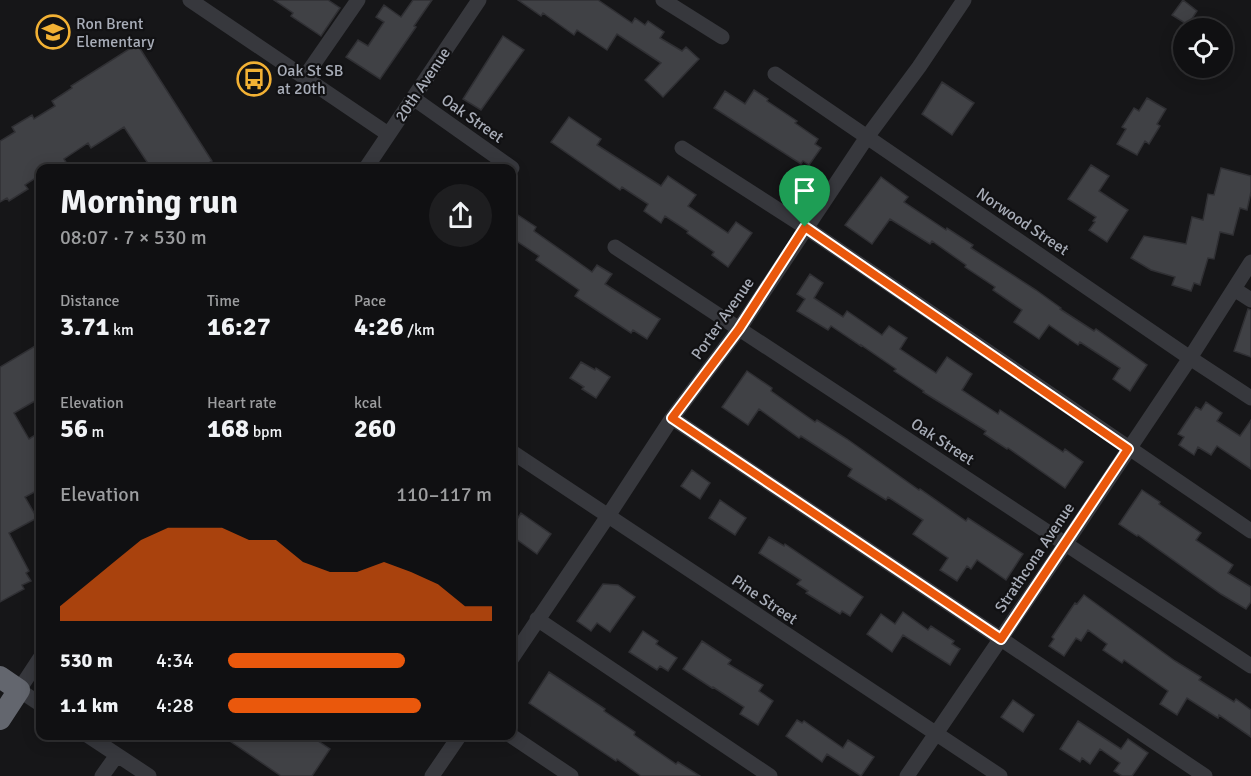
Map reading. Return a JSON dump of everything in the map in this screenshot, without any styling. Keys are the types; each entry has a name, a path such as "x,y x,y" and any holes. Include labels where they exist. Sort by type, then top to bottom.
{"highway":[{"path":"0,677 20,690 0,719"}],"street":[{"path":"190,0 388,134"},
{"path":"304,78 358,0"},
{"name":"20th Avenue","path":"369,164 478,0"},
{"path":"663,0 722,37"},
{"name":"Porter Avenue","path":"516,652 672,418 739,329 867,136 919,67 964,0"},
{"name":"Norwood Street","path":"775,74 1251,398"},
{"name":"Oak Street","path":"413,98 506,164"},
{"path":"682,148 805,227 1251,531"},
{"name":"Oak Street","path":"615,247 1251,666"},
{"name":"Strathcona Avenue","path":"907,776 1190,358 1251,262"},
{"path":"1234,289 1251,300"},
{"path":"672,418 1204,776"},
{"name":"Pine Street","path":"516,455 1000,776"},
{"path":"537,619 770,776"},
{"path":"36,664 20,690 36,701"},
{"path":"516,739 571,776"},
{"path":"94,740 148,776"},
{"path":"432,776 457,740"},
{"path":"102,776 117,755"}],"building":[{"path":"274,0 328,0 340,8 321,36 291,16 293,13"},
{"path":"413,0 432,0 380,79 346,57 358,40 368,46 384,22 376,17 384,5 401,17"},
{"path":"518,0 598,0 632,23 635,18 645,25 648,21 664,32 660,38 682,51 686,47 699,59 663,97 645,80 661,63 617,34 607,50 577,30 574,35 543,13 541,16"},
{"path":"1183,0 1197,11 1192,18 1177,18 1172,15"},
{"path":"503,36 524,50 481,110 463,99"},
{"path":"137,44 212,161 207,164 148,164 124,127 91,148 88,143 64,159 67,164 36,164 36,178 25,185 28,189 9,201 7,198 0,202 0,141 15,132 12,127 32,115 34,119 55,106 52,101 72,88 71,86"},
{"path":"942,82 974,103 952,135 922,114"},
{"path":"754,90 818,139 815,144 821,148 809,165 803,161 801,164 714,108 725,91 745,104"},
{"path":"1147,98 1166,109 1157,124 1160,126 1149,144 1145,141 1137,155 1117,144 1126,129 1122,127 1134,108 1139,111"},
{"path":"569,117 601,139 597,145 661,186 668,176 696,195 688,206 728,233 736,222 752,233 728,267 712,255 714,252 687,233 688,231 665,216 661,223 644,211 648,204 622,187 620,190 551,142"},
{"path":"1091,165 1109,176 1099,191 1128,210 1107,242 1089,230 1096,217 1068,199"},
{"path":"1221,168 1251,176 1251,192 1247,210 1240,208 1233,235 1220,232 1214,259 1208,258 1200,285 1194,283 1191,291 1172,285 1175,277 1151,270 1131,258 1144,236 1186,244 1192,217 1203,220 1208,194 1214,195"},
{"path":"881,177 908,197 904,202 973,245 971,248 1147,365 1130,391 1113,379 1120,368 1080,342 1078,345 1049,325 1039,339 1014,322 1022,310 993,290 995,287 932,241 930,244 890,219 872,244 845,225"},
{"path":"516,214 536,227 534,231 592,272 597,265 612,274 605,284 660,319 647,339 633,330 631,333 575,296 579,290 536,260 539,256 516,241"},
{"path":"810,274 823,283 814,298 843,317 847,311 882,335 889,326 907,338 900,349 936,373 947,357 972,374 962,390 998,414 1000,410 1063,452 1065,449 1083,462 1065,488 984,434 986,431 923,392 894,371 896,369 861,345 831,326 828,330 797,311 805,299 797,294"},
{"path":"1248,309 1251,310 1251,357 1234,351"},
{"path":"36,345 36,400 14,413 29,439 36,435 36,491 25,497 36,519 9,533 29,571 26,573 31,581 22,585 24,589 0,602 0,367"},
{"path":"581,362 610,377 596,398 570,378"},
{"path":"747,371 815,422 817,420 847,439 966,521 968,518 1023,554 1006,580 977,560 971,569 967,566 957,581 940,570 948,558 913,534 923,520 888,497 886,500 848,476 852,469 801,436 799,438 759,409 748,425 722,407"},
{"path":"1206,402 1222,413 1217,421 1240,436 1251,420 1251,469 1217,446 1211,455 1198,447 1194,455 1179,445 1184,437 1178,434 1196,407 1201,410"},
{"path":"692,470 710,483 700,499 681,486"},
{"path":"1142,490 1201,533 1196,540 1233,565 1228,573 1251,587 1251,602 1246,609 1119,524"},
{"path":"720,500 746,518 735,535 709,518"},
{"path":"521,513 551,534 537,554 516,539 516,521"},
{"path":"769,537 784,546 785,544 863,597 850,616 842,611 840,614 806,593 808,591 797,584 801,580 759,553"},
{"path":"603,584 618,585 635,597 610,632 597,623 591,631 577,621"},
{"path":"1084,595 1175,661 1201,677 1199,680 1234,702 1236,699 1251,710 1251,737 1219,715 1218,718 1187,698 1177,715 1160,704 1168,691 1124,660 1122,663 1103,650 1107,644 1088,630 1081,641 1076,638 1064,656 1049,646 1054,639 1052,637 1075,603 1077,604"},
{"path":"903,612 928,630 931,626 954,641 952,644 960,649 950,665 903,635 892,652 867,634 881,614 895,624"},
{"path":"643,631 658,641 656,644 677,658 668,671 660,666 657,670 629,652"},
{"path":"702,641 731,660 728,664 763,685 759,691 773,701 758,725 740,714 744,707 683,669"},
{"path":"549,672 605,709 604,711 635,732 634,735 676,764 678,762 700,776 641,776 529,703"},
{"path":"1013,700 1034,715 1023,732 1001,717"},
{"path":"797,720 802,723 804,721 843,748 848,740 874,757 861,776 827,754 822,762 786,736"},
{"path":"1078,721 1121,749 1128,739 1148,753 1132,776 1122,776 1114,771 1120,763 1100,749 1090,764 1082,758 1080,762 1060,749"},
{"path":"228,740 316,740 330,749 312,776 281,776"}],"place":[{"name":"Ron Brent Elementary","path":"53,32"},
{"name":"Oak St SB at 20th","path":"254,79"}],"route":[{"path":"805,227 1128,449 1001,639 672,418 739,329 805,227"}]}
